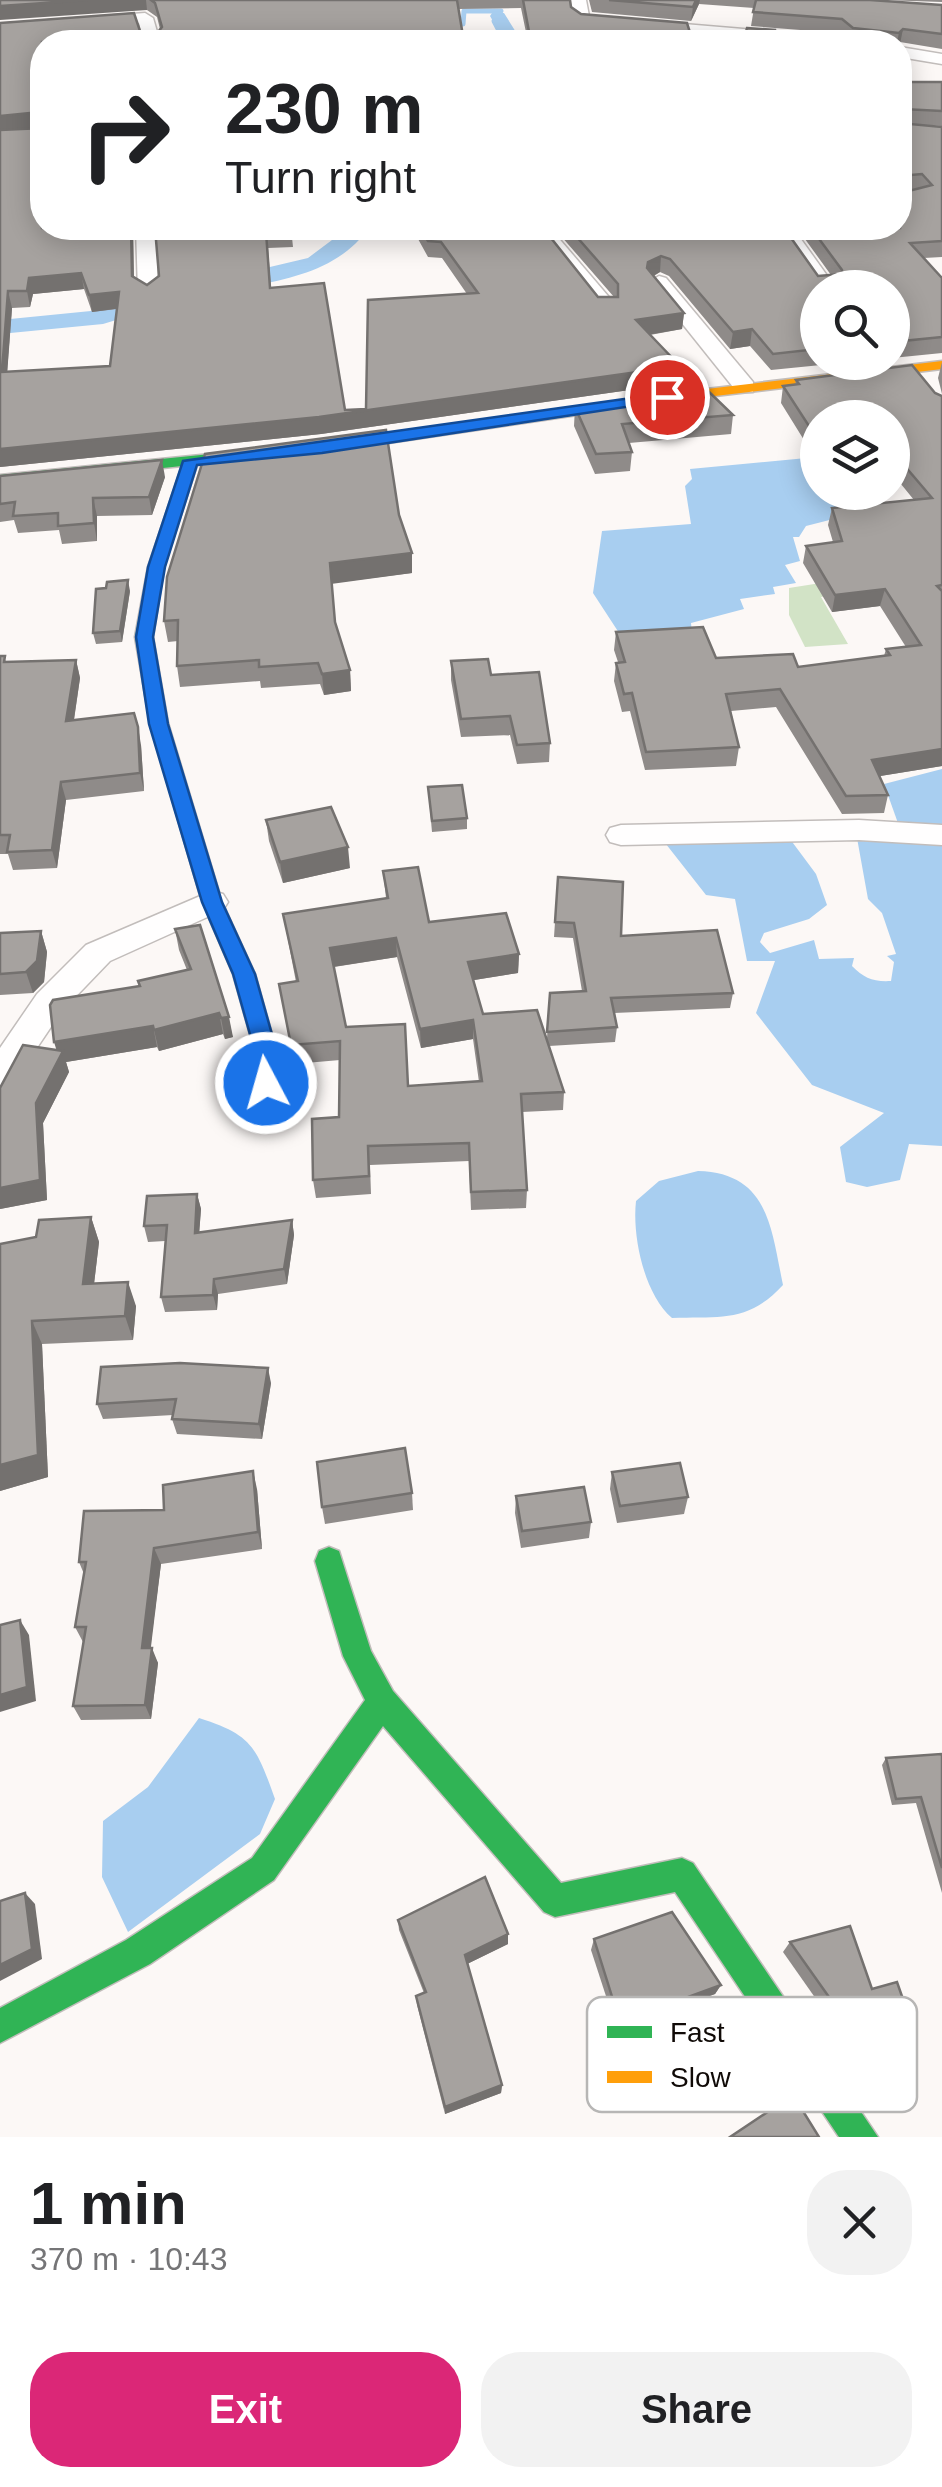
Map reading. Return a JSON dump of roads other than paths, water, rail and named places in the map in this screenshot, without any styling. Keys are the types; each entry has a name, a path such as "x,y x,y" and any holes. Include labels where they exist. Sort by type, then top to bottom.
{"street":[{"path":"136,0 148,30"},
{"path":"578,0 582,20 654,30"},
{"path":"714,30 728,25 735,12"},
{"path":"0,29 145,18"},
{"path":"912,54 942,59"},
{"path":"146,240 148,292"},
{"path":"551,240 591,284 606,308"},
{"path":"792,240 813,270"},
{"path":"659,282 745,386"},
{"path":"910,368 942,366"},
{"path":"913,368 931,389"},
{"path":"0,480 322,448 800,378"},
{"path":"191,461 156,567 144,637 159,724 212,902 244,974 262,1038 266,1083"},
{"path":"621,834 859,830 942,834"},
{"path":"0,1075 49,1003 98,954 212,902"},
{"path":"329,1561 358,1656 382,1702 555,1901 682,1874 765,1997"},
{"path":"0,2026 138,1952 263,1869 382,1702"},
{"path":"843,2112 860,2137"}],"water":[{"path":"800,459 800,510 861,512 806,526 799,537 793,537 800,561 785,565 796,583 773,587 775,594 740,599 744,609 691,623 692,633 623,639 593,593 602,531 691,524 685,486 692,479 690,469"},
{"path":"942,769 942,828 899,826 884,784"},
{"path":"857,838 942,842 942,1146 909,1144 900,1180 867,1187 846,1182 840,1147 884,1113 812,1085 756,1013 775,961 747,961 735,899 706,895 662,839 790,839 816,874 827,905 809,919 764,933 760,942 770,953 814,940 819,959 854,958 852,966 865,976 891,981 894,962 887,956 896,954 882,913 868,899"},
{"path":"698,1171 722,1174 753,1193 770,1224 783,1285 745,1312 672,1318 654,1295 642,1264 636,1201 659,1181"},
{"path":"199,1718 231,1730 250,1745 275,1799 260,1834 128,1932 102,1877 103,1821 148,1787"}],"waterway":[{"path":"450,24 463,24 464,11 501,11 494,21 499,30"},
{"path":"498,16 507,30"},
{"path":"223,285 316,263 349,240"},
{"path":"0,327 103,317 164,298"}]}
